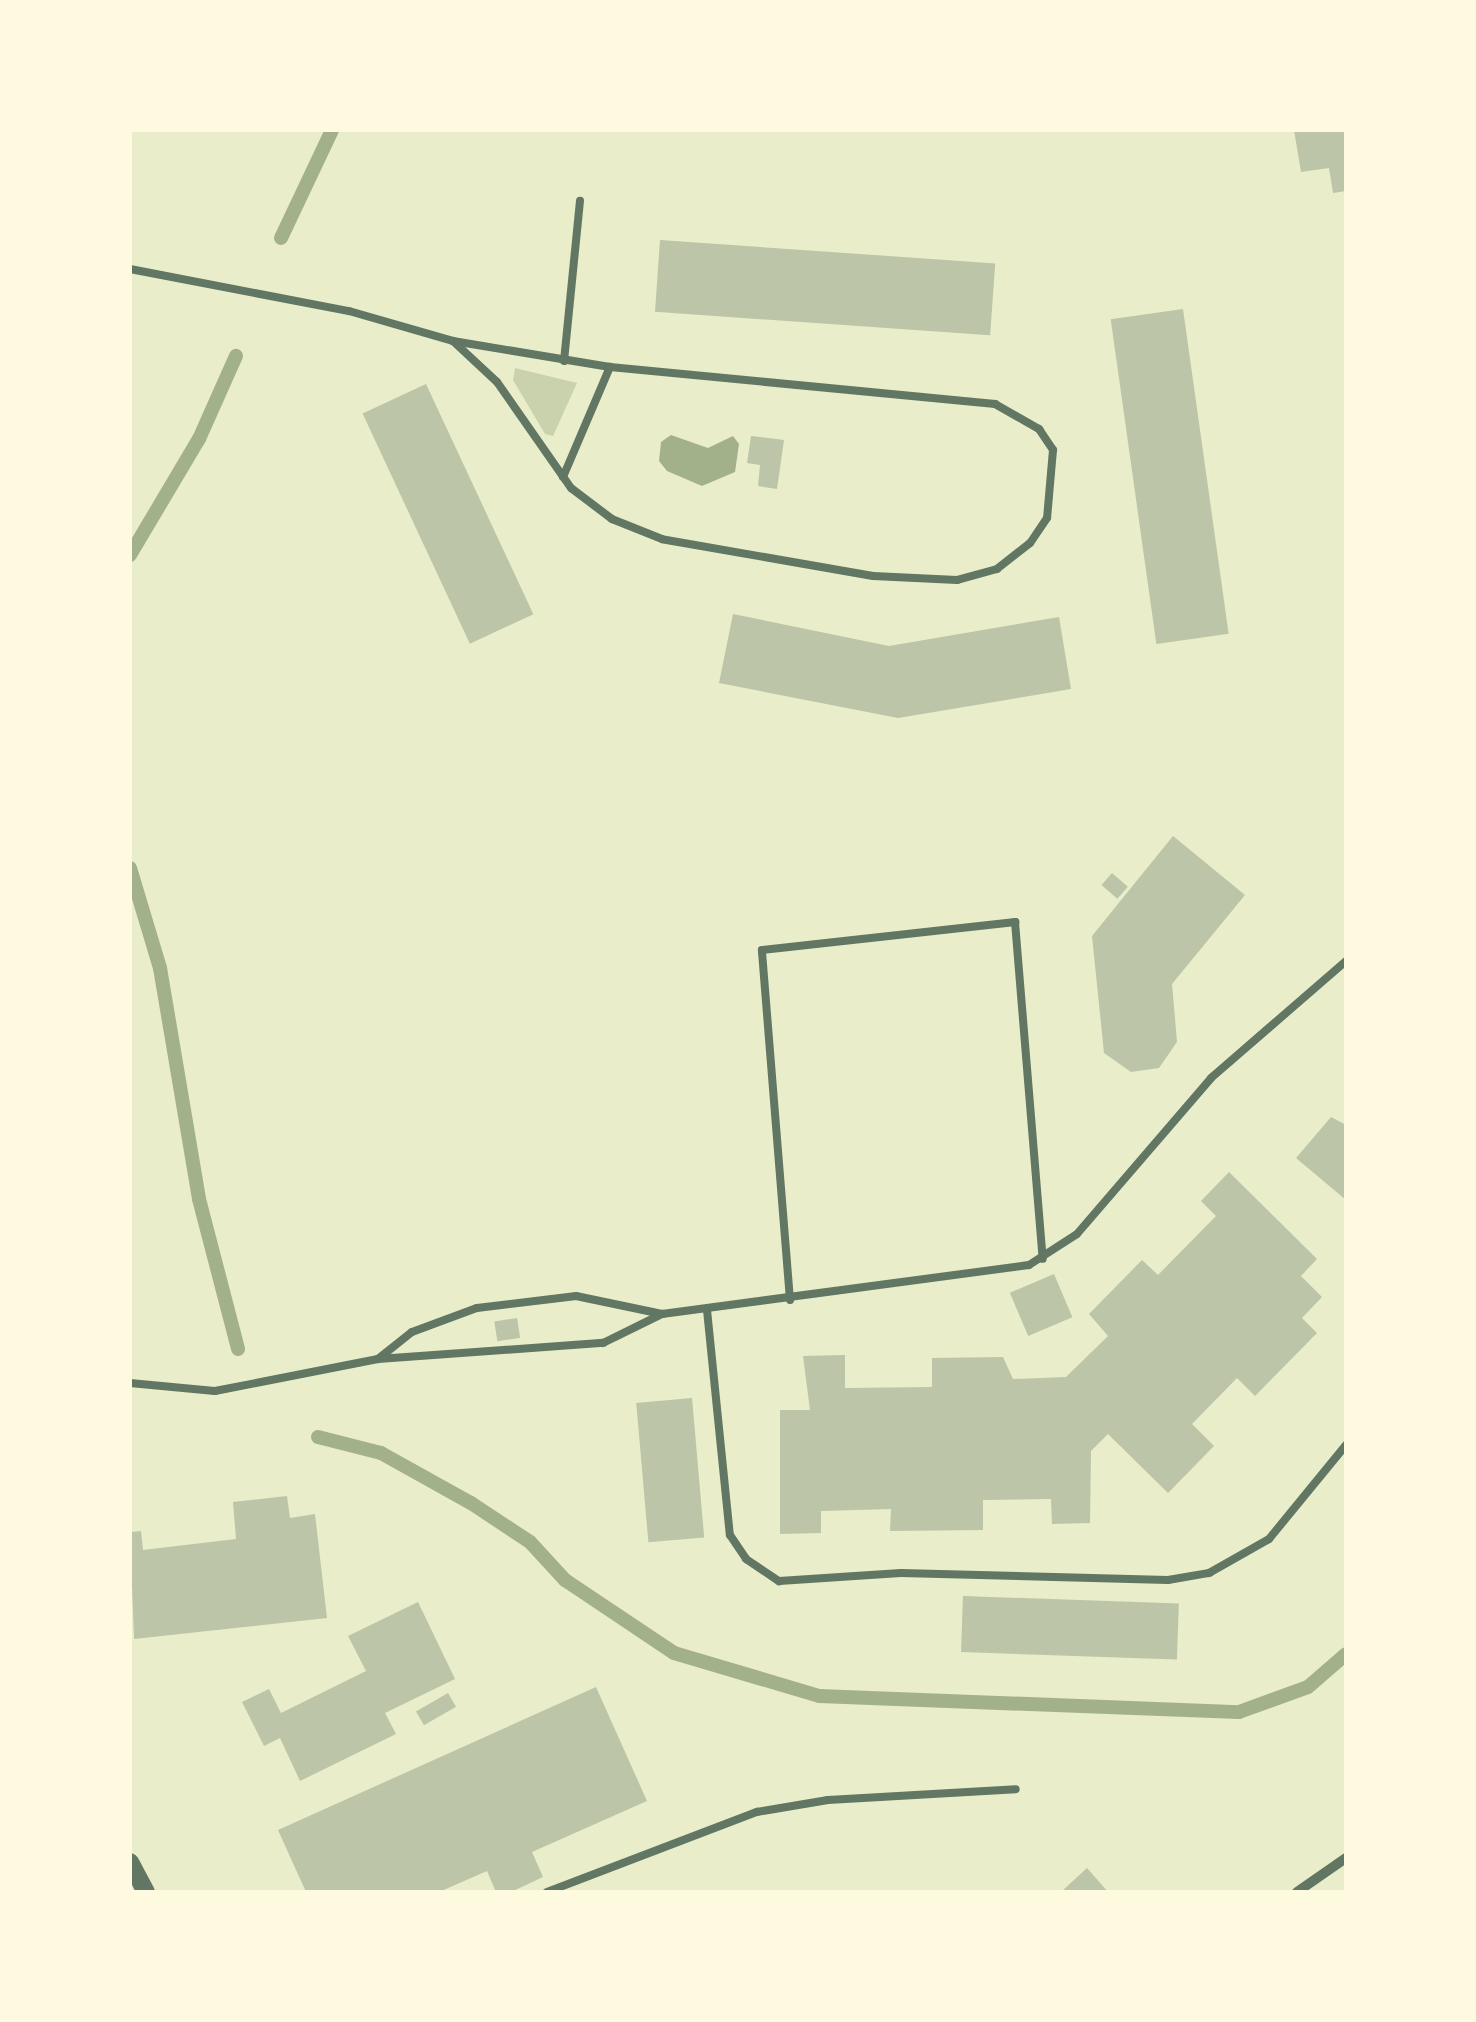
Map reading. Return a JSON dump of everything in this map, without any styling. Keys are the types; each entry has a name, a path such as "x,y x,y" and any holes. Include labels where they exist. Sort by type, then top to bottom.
{"street":[{"path":"1297,1892 1346,1858"},
{"path":"130,1862 146,1892"}],"lane":[{"path":"564,361 580,201"},
{"path":"130,269 332,307 453,341 564,361 996,404 1039,429 1053,450 1048,518 1030,543 997,569 957,580 920,580 662,539 612,518 562,477 498,382 453,341"},
{"path":"562,477 610,366"},
{"path":"790,1300 762,950 1014,922 1043,1259"},
{"path":"378,1359 412,1332 477,1308 576,1296 662,1314 1013,1272 1043,1259 1104,1206 1211,1078 1346,962"},
{"path":"707,1310 730,1534 746,1560 779,1581 901,1573 1168,1580 1209,1573 1269,1539 1346,1445"},
{"path":"130,1382 215,1391 378,1359 603,1343 662,1314"},
{"path":"547,1892 757,1812 828,1800 1016,1789"}],"shaded area":[{"path":"515,368 577,383 553,436 545,434 513,380"},
{"path":"671,435 708,448 733,436 739,444 735,472 702,486 667,471 659,461 661,442"}],"building":[{"path":"1294,130 1346,130 1346,191 1333,193 1329,168 1301,172"},
{"path":"660,240 995,263 990,335 655,312"},
{"path":"1183,309 1229,634 1156,644 1111,319"},
{"path":"426,384 533,614 470,644 363,414"},
{"path":"751,436 784,440 777,489 758,486 760,465 747,463"},
{"path":"733,614 889,646 1059,617 1071,689 898,718 719,683"},
{"path":"1173,836 1245,895 1172,984 1177,1042 1159,1068 1131,1072 1104,1053 1092,936"},
{"path":"1112,873 1128,887 1117,899 1102,885"},
{"path":"1331,1117 1346,1125 1346,1200 1296,1158"},
{"path":"1229,1172 1317,1259 1301,1276 1322,1297 1302,1318 1317,1333 1255,1396 1237,1378 1192,1424 1214,1446 1168,1493 1108,1434 1091,1451 1090,1523 1052,1524 1051,1499 983,1500 983,1530 890,1531 891,1509 821,1511 821,1533 780,1534 780,1410 810,1410 803,1356 845,1355 845,1388 932,1387 932,1358 1003,1357 1013,1379 1066,1377 1108,1336 1089,1314 1142,1260 1158,1275 1216,1216 1201,1201"},
{"path":"1054,1274 1072,1317 1028,1336 1010,1293"},
{"path":"517,1318 520,1338 497,1341 494,1322"},
{"path":"692,1398 704,1537 648,1542 636,1403"},
{"path":"287,1496 290,1518 315,1514 327,1618 134,1639 130,1532 141,1531 143,1550 236,1539 233,1502"},
{"path":"963,1596 1179,1604 1177,1660 961,1652"},
{"path":"418,1602 455,1679 385,1713 396,1734 300,1781 280,1738 264,1746 242,1702 269,1689 281,1713 366,1671 348,1636"},
{"path":"596,1687 647,1801 532,1852 543,1877 511,1892 496,1892 487,1871 439,1892 306,1892 278,1830"},
{"path":"448,1693 456,1707 424,1725 416,1712"},
{"path":"1087,1868 1108,1892 1061,1892"}],"waterway":[{"path":"281,238 332,130"},
{"path":"130,555 199,439 236,356"},
{"path":"130,868 160,968 199,1199 238,1349"},
{"path":"318,1437 381,1453 471,1503 530,1542 565,1580 674,1653 819,1696 1239,1712 1308,1687 1346,1654"}]}
